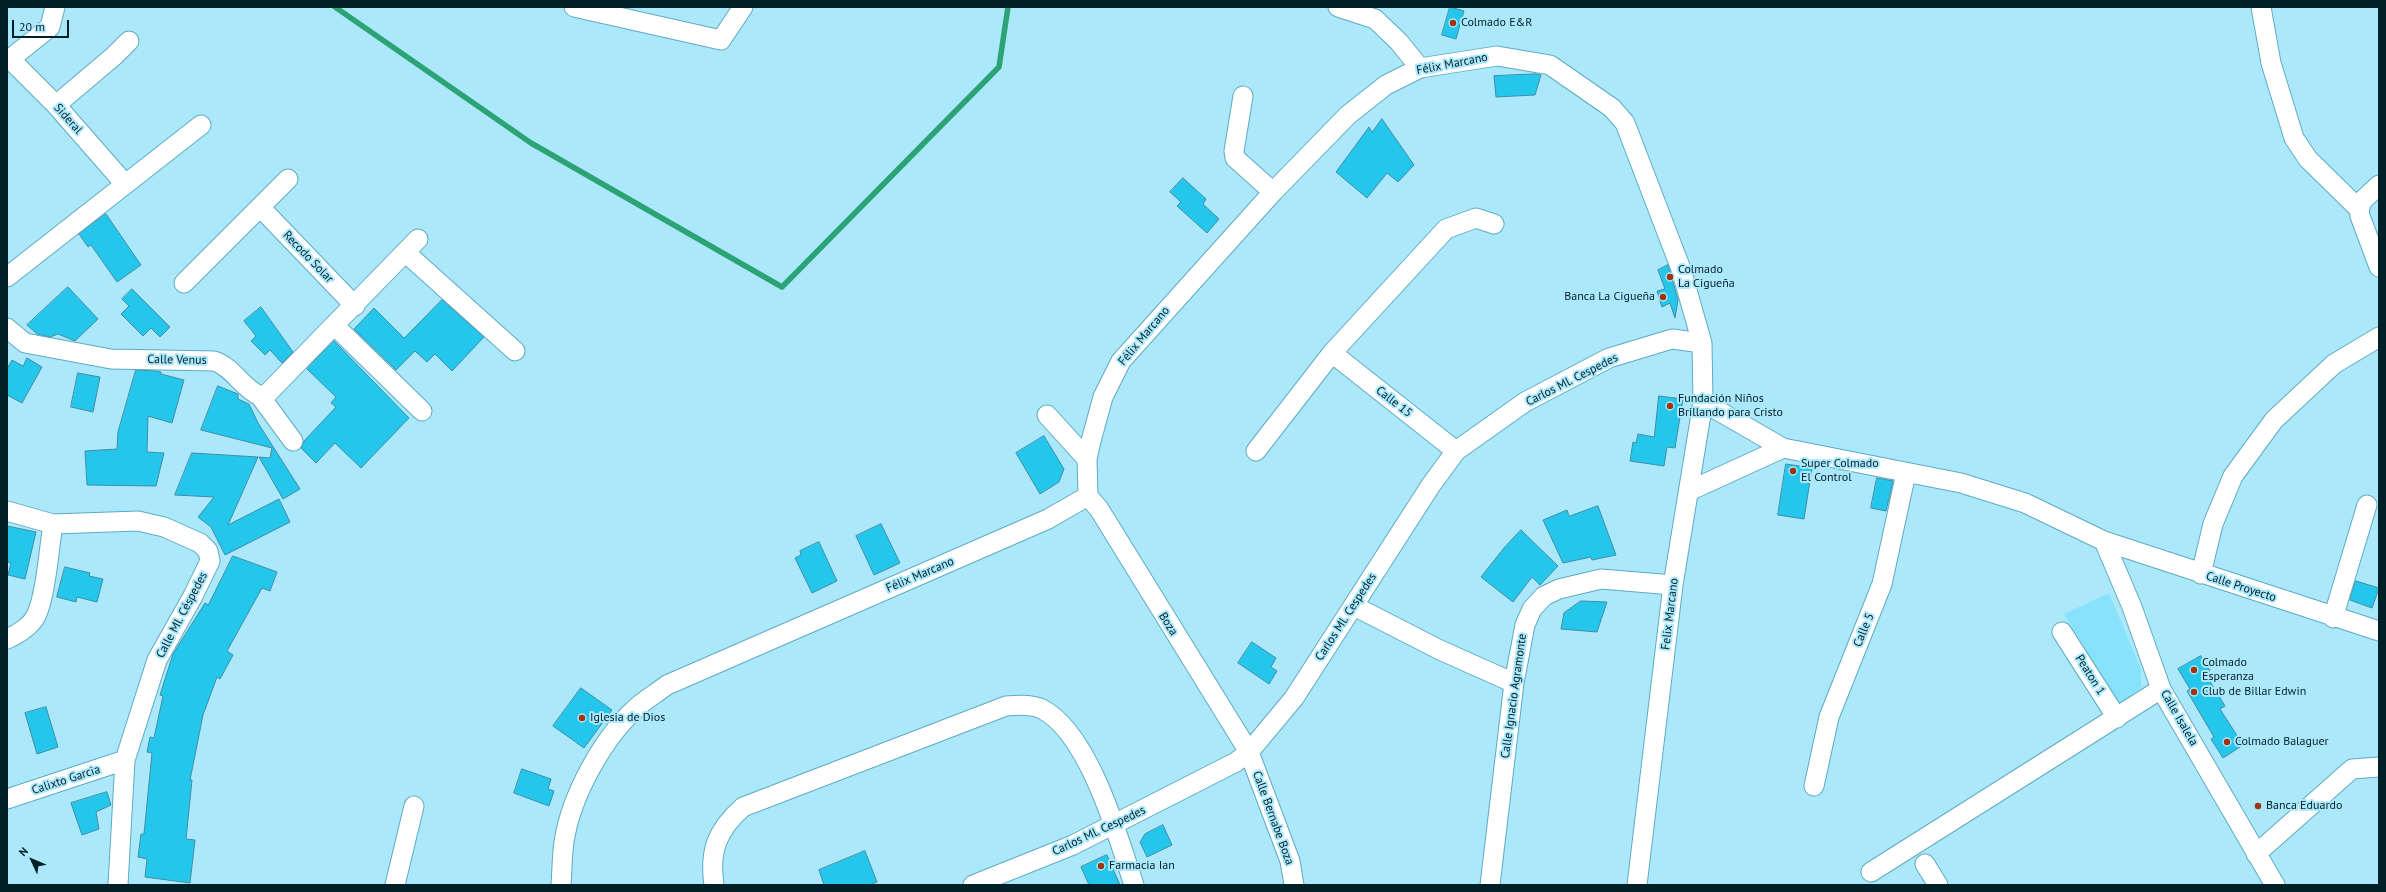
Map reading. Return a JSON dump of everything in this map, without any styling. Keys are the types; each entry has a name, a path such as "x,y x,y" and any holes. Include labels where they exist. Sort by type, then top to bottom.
{"street":[{"path":"9,60 50,27 55,7"},
{"path":"574,7 721,40 742,7"},
{"path":"1338,7 1375,18 1399,42 1420,68"},
{"path":"2261,7 2271,63 2294,138 2308,159 2359,209"},
{"path":"56,105 114,56 129,41"},
{"name":"Félix Marcano","path":"562,885 564,841 575,802 590,768 609,739 641,704 673,683 1048,520 1088,496 1087,459 1103,397 1121,360 1273,192 1348,115 1386,85 1420,68 1497,56 1550,65 1612,108 1625,123 1681,269 1702,343"},
{"name":"Sideral","path":"9,60 56,105 125,184"},
{"path":"1243,96 1234,152 1235,158 1273,192"},
{"path":"7,276 201,125"},
{"path":"184,283 288,179"},
{"path":"2379,185 2364,200 2359,209 2360,216 2379,267"},
{"name":"Recodo Solar","path":"260,207 355,306"},
{"path":"1256,451 1332,353 1446,229 1476,218 1494,224"},
{"path":"260,396 267,394 355,306 412,246 515,351"},
{"path":"334,326 422,411"},
{"name":"Calle Venus","path":"7,328 25,343 111,359 214,361 222,363 253,393 260,396 293,441"},
{"path":"2201,574 2213,524 2233,476 2274,420 2334,364 2379,337"},
{"name":"Carlos Ml. Cespedes","path":"972,885 1073,845 1114,826 1236,762 1249,752 1294,698 1431,485 1456,451 1525,402 1609,358 1672,339 1702,343"},
{"name":"Felix Marcano","path":"1637,885 1673,585 1703,402 1702,343"},
{"name":"Calle 15","path":"1332,353 1456,451"},
{"name":"Calle Proyecto","path":"1703,402 1783,448 1961,483 2025,503 2104,541 2333,618 2379,631"},
{"path":"1047,415 1087,459"},
{"path":"1689,491 1783,448"},
{"name":"Calle 5","path":"1814,786 1829,717 1882,584 1906,473"},
{"name":"Boza","path":"1088,496 1099,509 1249,752"},
{"path":"2333,618 2368,505"},
{"name":"Calle Ml. Céspedes","path":"7,511 53,524 138,521 164,527 200,543 208,551 210,561 193,596 157,660 126,760 118,885"},
{"path":"7,639 22,631 36,616 42,592 53,524"},
{"name":"Calle Isalela","path":"2104,541 2132,607 2161,689 2275,885"},
{"name":"Calle Ignacio Agramonte","path":"1490,885 1514,683 1524,624 1532,609 1544,596 1559,589 1601,579 1673,585"},
{"path":"1354,606 1440,650 1514,683"},
{"name":"Peaton 1","path":"2062,632 2117,718"},
{"path":"1871,872 2161,689"},
{"path":"714,885 712,862 715,842 728,820 743,807 1006,706 1023,705 1041,709 1056,720 1069,734 1095,776 1134,885"},
{"name":"Calle Bernabe Boza","path":"1249,752 1290,861 1294,885"},
{"name":"Calixto Garcia","path":"7,799 126,760"},
{"path":"2256,854 2352,769 2379,767"},
{"path":"395,885 414,806"},
{"path":"1925,864 1938,885"}],"shaded area":[{"path":"2109,593 2141,669 2141,688 2119,705 2064,614"}],"building":[{"name":"Colmado E&R","path":"1450,7 1464,11 1456,39 1442,35"},
{"path":"1541,75 1535,95 1496,97 1494,76"},
{"path":"1382,119 1414,165 1398,182 1387,173 1367,198 1336,172 1369,127 1372,132"},
{"path":"1183,178 1206,199 1203,204 1219,219 1207,233 1177,206 1181,202 1170,192"},
{"path":"106,214 141,265 117,282 91,245 88,247 79,234"},
{"name":"Colmado La Cigueña","path":"1668,265 1678,300 1675,318 1670,303 1662,307 1657,291 1665,289 1658,270"},
{"path":"68,287 98,319 75,341 58,334 50,337 37,334 27,325"},
{"path":"132,289 170,327 160,337 151,328 143,336 121,314 129,306 122,299"},
{"path":"442,300 484,337 452,371 435,354 427,362 415,351 396,370 354,329 374,308 404,338"},
{"path":"261,307 293,352 282,363 270,350 265,355 251,341 256,336 244,321"},
{"path":"334,341 409,418 361,468 335,443 316,463 301,448 304,441 336,407 331,403 336,397 307,369"},
{"path":"27,358 42,367 22,403 7,395 7,369 12,360 23,366"},
{"path":"136,370 161,372 161,374 184,380 172,423 148,416 147,452 164,453 156,486 87,485 85,451 117,449 118,432"},
{"path":"78,373 100,377 93,412 71,407"},
{"path":"218,386 238,394 238,399 249,404 258,423 300,489 283,499 259,457 270,458 272,448 201,430"},
{"path":"1659,396 1683,399 1675,448 1667,447 1664,466 1630,461 1633,442 1636,443 1638,434 1654,437"},
{"path":"1044,436 1064,469 1059,482 1040,494 1016,453"},
{"path":"192,453 258,457 228,525 279,499 290,522 225,555 211,527 198,517 214,497 175,495"},
{"path":"1786,464 1812,468 1804,519 1778,515"},
{"path":"1877,478 1893,481 1886,511 1871,508"},
{"path":"1598,506 1616,555 1592,560 1591,557 1563,563 1543,520 1567,510 1569,516"},
{"path":"881,524 900,563 874,575 856,536"},
{"path":"7,526 36,532 25,579 8,575 11,563 7,562"},
{"path":"1521,530 1558,566 1540,585 1532,577 1513,602 1481,577 1504,548"},
{"path":"819,542 837,581 812,593 795,558 801,555 800,551"},
{"path":"233,556 277,572 270,591 262,588 227,651 233,655 220,679 217,677 203,715 190,780 192,780 186,839 195,840 190,883 145,877 147,859 138,857 141,834 144,834 152,753 147,752 150,737 154,738 163,696 160,695 173,654 205,603 208,605"},
{"path":"65,567 90,573 89,576 103,579 97,602 77,597 76,602 57,597"},
{"path":"2356,581 2379,588 2372,608 2350,600"},
{"path":"1581,601 1607,602 1597,632 1561,629 1564,613"},
{"path":"1252,642 1276,658 1271,667 1277,671 1269,684 1238,663"},
{"path":"2201,656 2210,671 2205,673 2225,706 2220,709 2243,745 2223,758 2211,739 2214,737 2187,691 2190,689 2178,669"},
{"name":"Iglesia de Dios","path":"581,688 612,710 584,748 553,726"},
{"path":"46,707 58,747 37,754 25,713"},
{"path":"522,769 551,779 548,789 554,791 549,806 514,793"},
{"path":"107,792 111,805 96,812 99,829 82,835 71,803"},
{"path":"1163,825 1172,845 1147,857 1140,842 1145,834"},
{"path":"865,851 877,882 869,885 824,885 819,870"},
{"path":"1107,855 1120,885 1089,885 1081,867"}],"waterway":[{"path":"335,7 531,143 782,287 999,67 1008,7"}],"place":[{"name":"Colmado E&R","path":"1453,23"},
{"name":"Colmado La Cigueña","path":"1670,277"},
{"name":"Banca La Cigueña","path":"1663,297"},
{"name":"Fundación Niños Brillando para Cristo","path":"1670,406"},
{"name":"Super Colmado El Control","path":"1793,471"},
{"name":"Colmado Esperanza","path":"2194,670"},
{"name":"Club de Billar Edwin","path":"2194,692"},
{"name":"Iglesia de Dios","path":"582,718"},
{"name":"Colmado Balaguer","path":"2227,742"},
{"name":"Banca Eduardo","path":"2258,806"},
{"name":"Farmacia Ian","path":"1101,866"}]}
